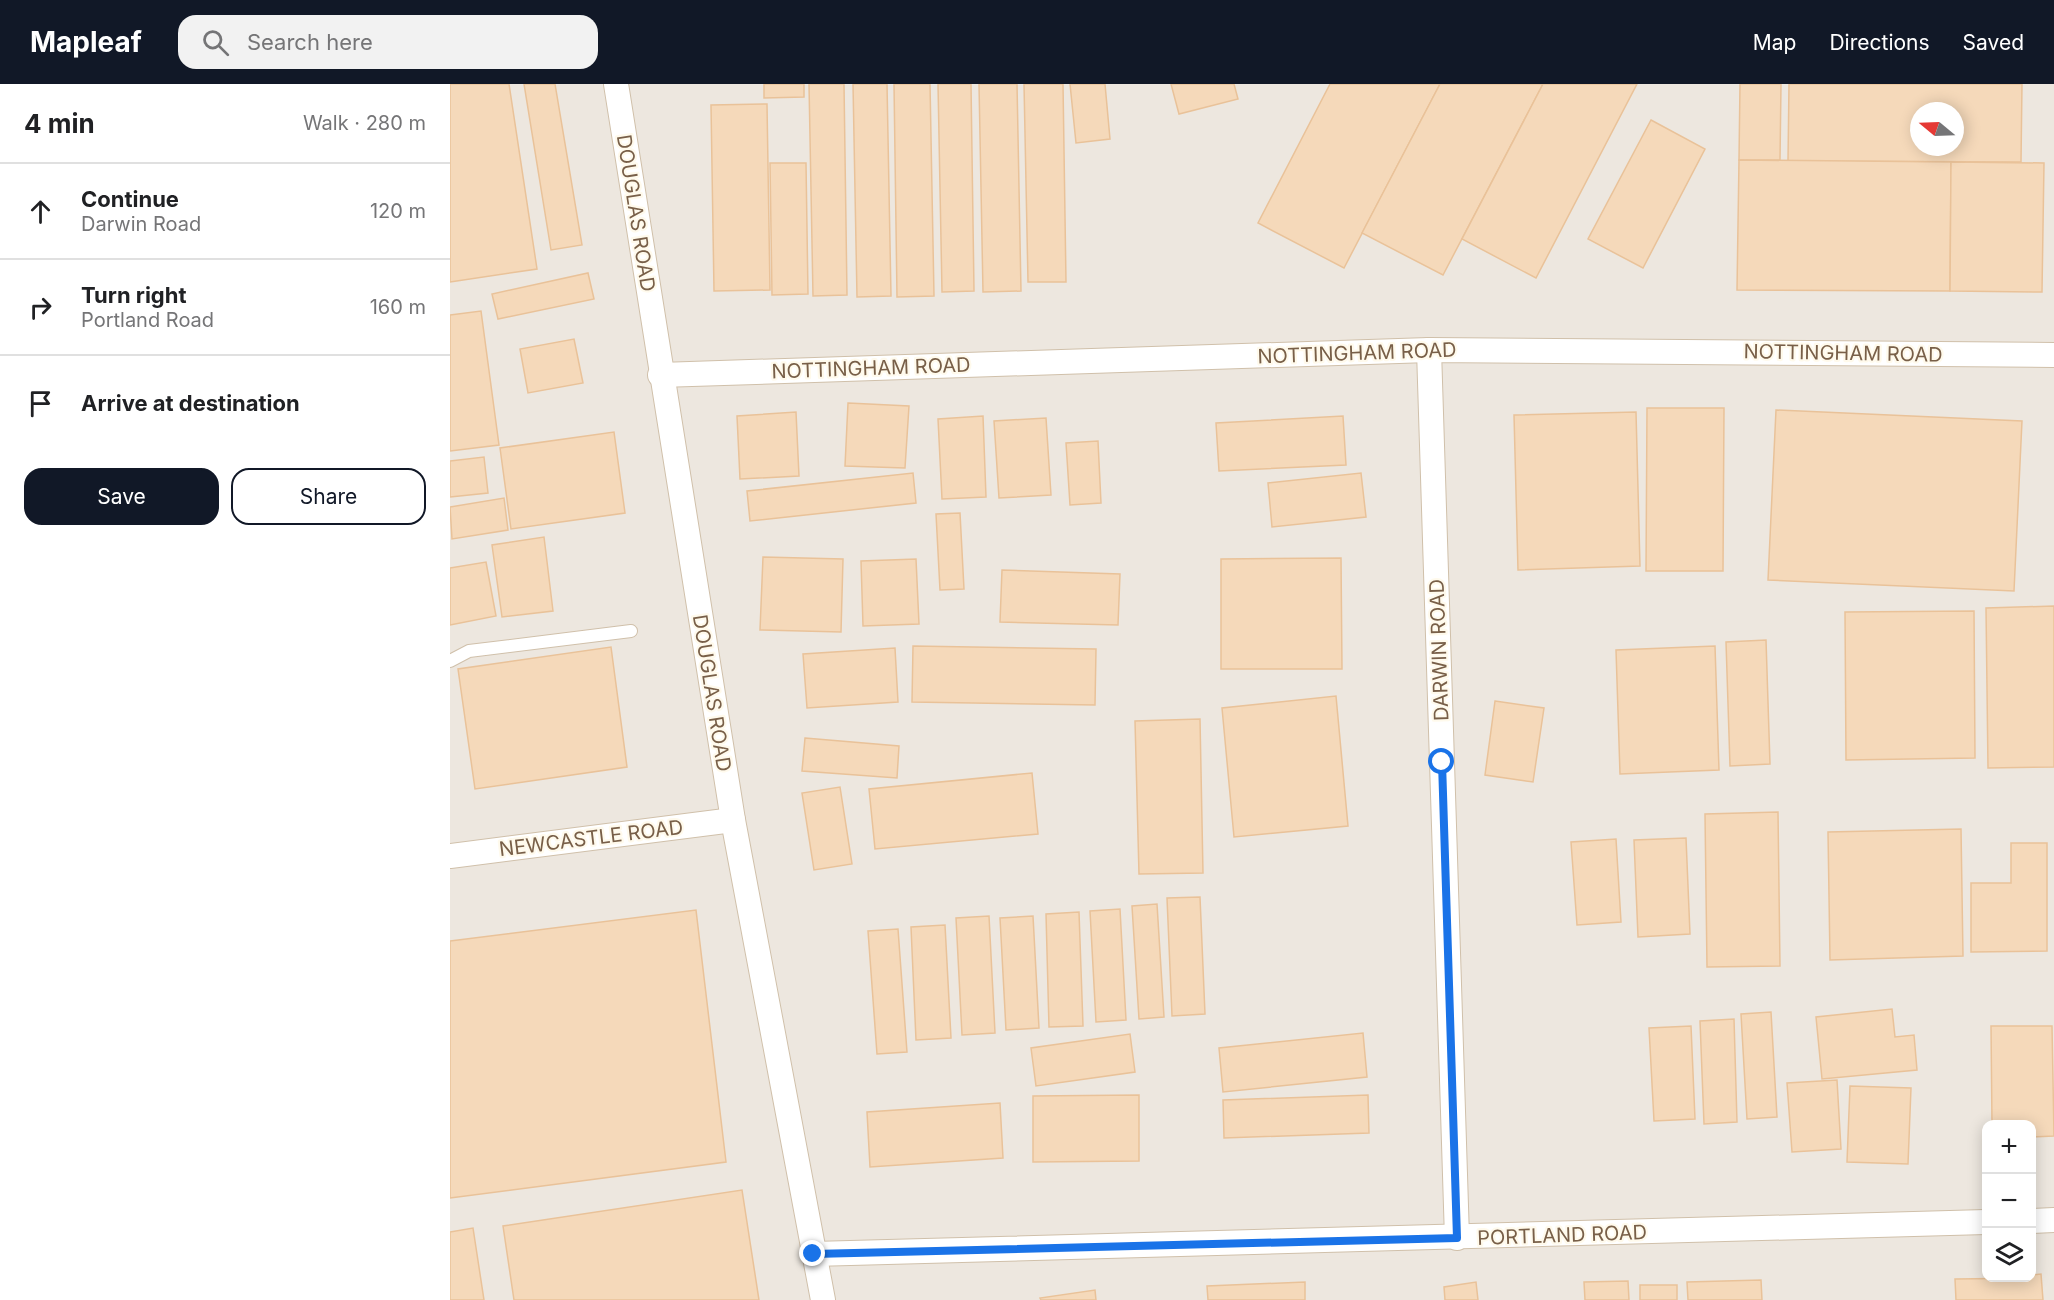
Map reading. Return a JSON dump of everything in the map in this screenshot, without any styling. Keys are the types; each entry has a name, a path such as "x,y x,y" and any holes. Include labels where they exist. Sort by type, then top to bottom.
{"street":[{"name":"DOUGLAS ROAD","path":"616,84 660,375 733,820 823,1300"},
{"name":"NOTTINGHAM ROAD","path":"660,375 1429,350 2054,355"},
{"name":"DARWIN ROAD","path":"1429,350 1457,1238"},
{"name":"NEWCASTLE ROAD","path":"450,856 733,820"},
{"path":"2036,1221 2054,1220"},
{"name":"PORTLAND ROAD","path":"813,1254 1982,1222"}],"lane":[{"path":"450,661 469,651 632,631"}],"shaded area":[{"path":"450,84 2054,84 2054,1300 450,1300"}],"building":[{"path":"450,84 509,84 537,269 450,282"},
{"path":"524,84 555,84 582,245 551,250"},
{"path":"764,84 804,84 804,97 764,98"},
{"path":"809,84 844,84 847,295 813,296"},
{"path":"853,84 887,84 891,296 857,297"},
{"path":"894,84 930,84 934,296 897,297"},
{"path":"938,84 971,84 974,291 942,292"},
{"path":"979,84 1017,84 1021,291 983,292"},
{"path":"1024,84 1063,84 1066,282 1028,282"},
{"path":"1070,84 1105,84 1110,139 1076,143"},
{"path":"1171,84 1234,84 1238,99 1179,114"},
{"path":"1330,84 1440,84 1344,268 1258,223"},
{"path":"1440,84 1543,84 1443,275 1362,233"},
{"path":"1543,84 1637,84 1536,278 1462,239"},
{"path":"1740,84 1781,84 1780,160 1739,160"},
{"path":"1789,84 2022,84 2021,162 1788,161"},
{"path":"767,104 770,290 714,291 711,105"},
{"path":"1651,120 1705,149 1643,268 1588,239"},
{"path":"1739,160 1951,162 1950,291 1737,290"},
{"path":"1951,162 2044,163 2042,292 1950,291"},
{"path":"770,163 806,163 808,294 772,295"},
{"path":"588,273 594,299 498,319 492,294"},
{"path":"481,311 499,445 450,451 450,315"},
{"path":"574,339 583,383 528,393 520,349"},
{"path":"848,403 909,406 905,468 845,466"},
{"path":"1647,408 1724,408 1723,571 1646,571"},
{"path":"1776,410 2022,421 2014,591 1768,580"},
{"path":"796,412 799,476 740,479 737,416"},
{"path":"1636,412 1640,566 1518,570 1514,415"},
{"path":"983,416 986,497 942,499 938,419"},
{"path":"1343,416 1346,465 1219,471 1216,423"},
{"path":"1046,418 1051,495 999,498 994,421"},
{"path":"614,432 625,513 511,529 500,448"},
{"path":"1098,441 1101,503 1070,505 1066,443"},
{"path":"484,457 488,493 450,497 450,461"},
{"path":"913,473 916,503 750,521 747,491"},
{"path":"1361,473 1366,517 1272,527 1268,483"},
{"path":"504,498 508,530 452,539 450,507"},
{"path":"960,513 964,589 940,590 936,514"},
{"path":"544,537 553,611 502,617 492,545"},
{"path":"763,557 843,559 841,632 760,630"},
{"path":"1341,558 1342,669 1221,669 1221,559"},
{"path":"916,559 919,624 863,626 861,561"},
{"path":"486,562 496,616 450,625 450,568"},
{"path":"1002,570 1120,574 1118,625 1000,622"},
{"path":"2054,606 2054,767 1988,768 1986,608"},
{"path":"1974,611 1975,758 1846,760 1845,612"},
{"path":"1766,640 1770,764 1730,766 1726,642"},
{"path":"913,646 1096,649 1095,705 912,702"},
{"path":"1715,646 1719,770 1620,774 1616,650"},
{"path":"611,647 627,767 475,789 458,669"},
{"path":"895,648 898,702 807,708 803,654"},
{"path":"1336,696 1348,826 1234,837 1222,708"},
{"path":"1495,701 1544,708 1533,782 1485,775"},
{"path":"1200,719 1203,873 1139,874 1135,721"},
{"path":"805,738 899,746 897,778 802,771"},
{"path":"1032,773 1038,834 875,849 869,789"},
{"path":"840,787 852,864 814,870 802,793"},
{"path":"1778,812 1780,966 1707,967 1705,814"},
{"path":"1961,829 1963,956 1830,960 1828,832"},
{"path":"1686,838 1690,934 1638,937 1634,840"},
{"path":"1616,839 1621,922 1577,925 1571,842"},
{"path":"2011,843 2047,843 2047,951 1971,952 1971,883 2011,883"},
{"path":"1200,897 1205,1014 1172,1016 1167,898"},
{"path":"1157,904 1164,1017 1139,1019 1132,906"},
{"path":"1120,909 1126,1020 1096,1022 1090,911"},
{"path":"696,910 726,1162 450,1198 450,941"},
{"path":"1079,912 1083,1026 1049,1027 1046,914"},
{"path":"989,916 995,1033 962,1035 956,918"},
{"path":"1033,916 1039,1028 1006,1030 1000,918"},
{"path":"945,925 951,1038 916,1040 911,927"},
{"path":"898,929 907,1052 877,1054 868,931"},
{"path":"1892,1009 1895,1037 1914,1035 1917,1070 1822,1079 1816,1017"},
{"path":"1771,1012 1777,1117 1747,1119 1741,1014"},
{"path":"1734,1019 1737,1122 1704,1124 1700,1021"},
{"path":"1691,1026 1695,1119 1654,1121 1649,1028"},
{"path":"1991,1026 2052,1026 2054,1136 2036,1137 2036,1120 1992,1120"},
{"path":"1363,1033 1367,1077 1223,1092 1219,1048"},
{"path":"1130,1034 1135,1072 1036,1086 1031,1048"},
{"path":"1837,1080 1841,1149 1792,1152 1787,1083"},
{"path":"1850,1086 1911,1088 1908,1164 1847,1162"},
{"path":"1139,1095 1139,1161 1033,1162 1033,1096"},
{"path":"1368,1095 1369,1133 1224,1138 1223,1100"},
{"path":"1000,1103 1003,1158 870,1167 867,1112"},
{"path":"742,1190 759,1300 514,1300 503,1226"},
{"path":"473,1228 484,1300 450,1300 450,1232"},
{"path":"2041,1274 2043,1300 1956,1300 1955,1279 1982,1279 1982,1282 2036,1282 2036,1275"},
{"path":"1761,1280 1762,1300 1688,1300 1687,1282"},
{"path":"1628,1281 1629,1300 1585,1300 1584,1282"},
{"path":"1305,1282 1305,1300 1208,1300 1207,1286"},
{"path":"1476,1282 1478,1300 1445,1300 1444,1287"},
{"path":"1640,1285 1677,1285 1677,1300 1640,1300"},
{"path":"1095,1290 1096,1300 1041,1300 1040,1298"}],"route":[{"path":"813,1254 1457,1238 1442,762"}]}
